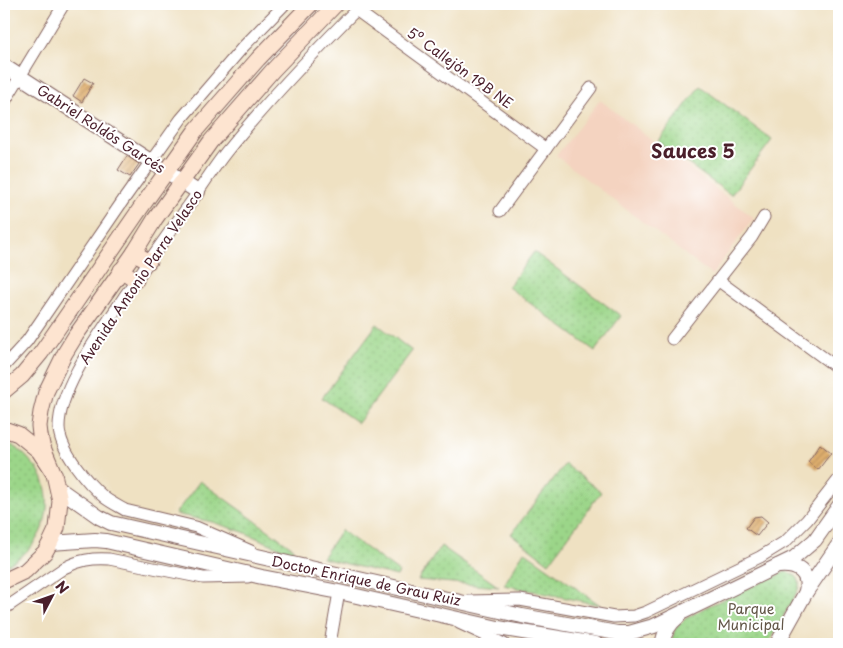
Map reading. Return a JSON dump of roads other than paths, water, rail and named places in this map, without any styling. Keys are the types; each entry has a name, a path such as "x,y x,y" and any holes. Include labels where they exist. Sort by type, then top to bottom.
{"main road":[{"path":"4,391 22,376 42,353 196,130 258,59 311,4"},
{"name":"Avenida Antonio Parra Velasco","path":"56,481 42,445 39,426 46,392 76,335 210,141 272,71 336,4"},
{"path":"134,253 149,261"},
{"path":"121,270 136,280"},
{"path":"4,429 18,434 39,451 56,481 60,501 57,528 45,552 4,587"},
{"path":"4,581 25,571"}],"street":[{"path":"4,104 64,4"},
{"path":"4,366 27,341 181,119 243,47 285,4"},
{"name":"5º Callejón 19B NE","path":"359,7 546,149"},
{"name":"Avenida Antonio Parra Velasco","path":"276,562 196,527 125,510 115,505 94,488 72,461 62,445 58,430 59,415 64,399 92,345 226,152 286,83 359,7"},
{"name":"Gabriel Roldós Garcés","path":"4,66 198,192"},
{"path":"500,211 591,88"},
{"path":"672,339 719,281 752,237 764,217"},
{"path":"719,281 839,369"},
{"path":"454,601 520,600 614,617 634,616 760,557 786,541 806,520 839,479"},
{"name":"Doctor Enrique de Grau Ruiz","path":"56,481 99,517 111,523 276,562 331,572 522,616 617,633 644,630 794,558 815,540 839,506"},
{"name":"Doctor Enrique de Grau Ruiz","path":"50,543 106,541 498,628 596,644"},
{"path":"777,644 806,592 839,544"},
{"path":"4,609 64,568 74,562 86,559 108,559 203,578 262,577"},
{"path":"778,566 792,566 801,570 806,580 806,592"},
{"path":"330,644 339,592"},
{"path":"662,644 672,621 682,613"},
{"name":"Doctor Enrique de Grau Ruiz","path":"444,616 504,644"}],"district":[{"name":"Sauces 5","path":"693,151"}],"park label":[{"name":"Parque Municipal","path":"751,618"}]}
